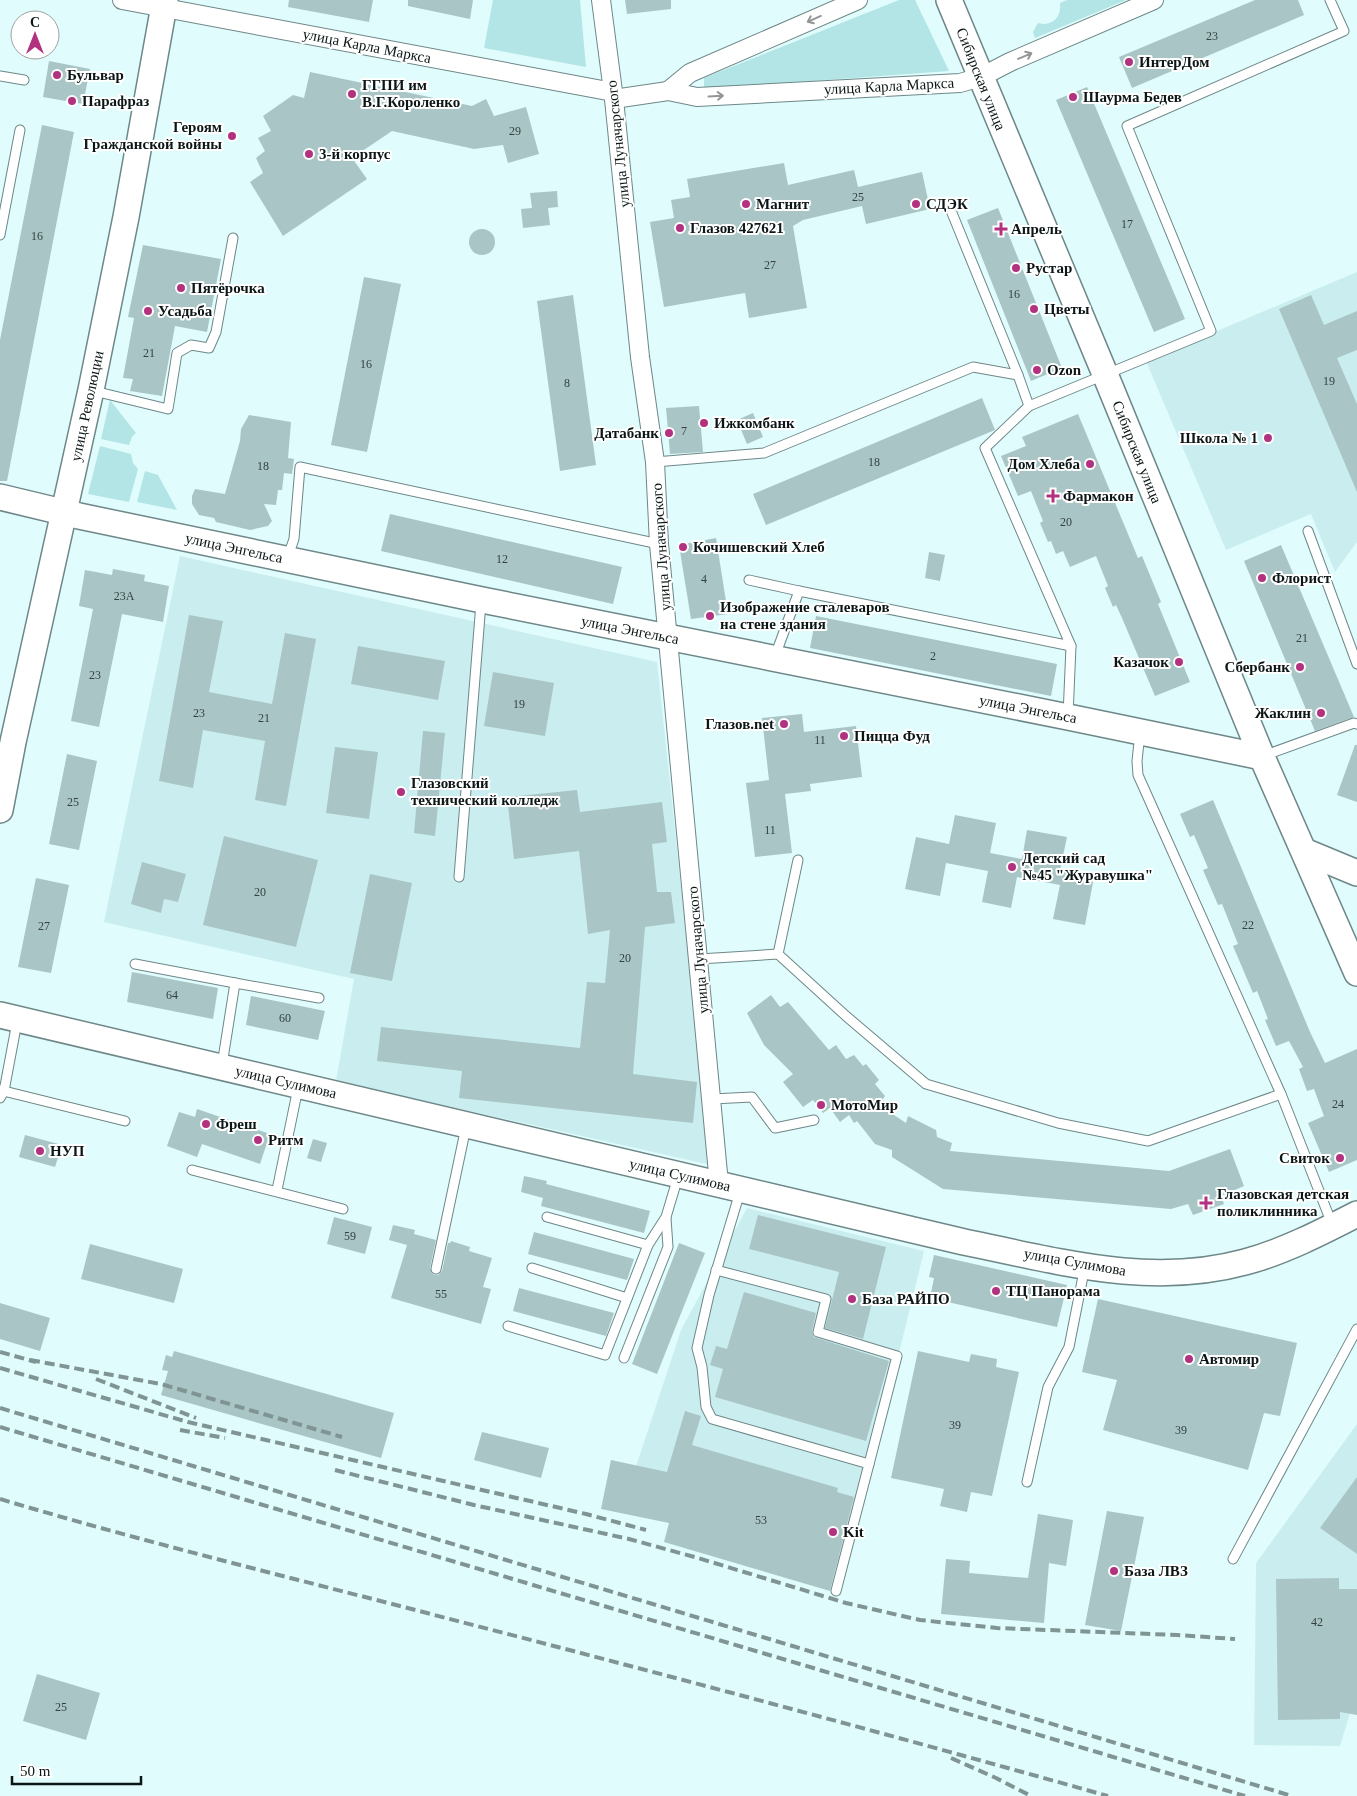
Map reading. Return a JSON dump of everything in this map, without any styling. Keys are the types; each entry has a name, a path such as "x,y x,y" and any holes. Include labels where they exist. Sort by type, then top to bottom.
{"main road":[{"name":"Сибирская улица","path":"949,0 1262,757 1357,973"},
{"name":"улица Революции","path":"0,810 10,742 65,512 91,390 126,217 164,4"},
{"name":"улица Энгельса","path":"0,497 80,516 482,600 1068,716 1262,757"},
{"path":"1304,851 1357,874"},
{"name":"улица Сулимова","path":"9,1017 964,1242 1107,1270 1151,1274 1187,1273 1246,1262 1294,1244 1357,1214"}],"street":[{"name":"улица Карла Маркса","path":"122,0 164,4 613,95 668,91 698,98 960,83 981,77 1010,62 1154,0"},
{"name":"улица Луначарского","path":"601,0 613,95 640,357 655,462 659,544 712,1098 730,1187"},
{"path":"668,91 690,73 858,0"}],"lane":[{"path":"1068,716 1071,646 985,448 1028,406 1211,331 1127,126 1344,31 1330,0"},
{"path":"0,76 24,80"},
{"path":"0,235 20,130"},
{"path":"952,213 1018,374 1028,406"},
{"path":"91,390 168,409 177,353 191,345 209,348 216,332 234,238"},
{"path":"655,462 764,453 973,367 1018,374"},
{"path":"287,559 294,539 300,467 659,544"},
{"path":"1308,531 1357,664"},
{"path":"749,580 1071,646"},
{"path":"774,658 799,591"},
{"path":"459,877 482,600"},
{"path":"1262,757 1356,721"},
{"path":"1141,732 1137,760 1138,776 1281,1094 1333,1226"},
{"path":"778,954 798,860"},
{"path":"698,958 778,954 846,1016 926,1084 1058,1123 1148,1141 1281,1094"},
{"path":"135,964 319,998"},
{"path":"222,1067 236,983"},
{"path":"9,1017 1,1093 125,1121"},
{"path":"277,1190 299,1085"},
{"path":"712,1098 752,1097 775,1128 814,1120"},
{"path":"436,1269 467,1125"},
{"path":"192,1170 277,1190 343,1209"},
{"path":"508,1326 605,1355 648,1244 666,1218 679,1175"},
{"path":"730,1187 716,1270 697,1348 702,1367 706,1407 712,1419 869,1464"},
{"path":"547,1217 648,1244"},
{"path":"624,1358 668,1247 666,1218"},
{"path":"1027,1482 1048,1387 1069,1347 1085,1266"},
{"path":"532,1268 627,1298"},
{"path":"716,1270 826,1299 818,1332 897,1356 836,1591"},
{"path":"1233,1559 1357,1329"}],"shaded area":[{"path":"493,0 580,0 586,67 484,48"},
{"path":"899,0 915,0 949,71 704,89 704,78"},
{"path":"1067,0 1126,0 1035,38 1033,32 1038,23 1048,24 1055,20 1058,17 1060,3"},
{"name":"Школа № 1","path":"1357,272 1357,542 1335,572 1311,514 1226,550 1146,361"},
{"path":"110,400 136,433 129,445 101,439"},
{"path":"100,446 131,454 133,463 138,469 129,502 88,494"},
{"path":"145,471 158,475 177,510 137,502"},
{"name":"Глазовский технический колледж","path":"180,556 657,662 711,1165 336,1081 354,979 104,922"},
{"path":"747,1208 924,1251 846,1570 624,1503 681,1330"},
{"path":"1357,1424 1357,1690 1340,1746 1254,1745 1256,1563"}],"building":[{"path":"289,0 373,0 369,22 288,7"},
{"path":"408,0 473,0 470,19 408,6"},
{"path":"625,0 671,0 671,9 627,14"},
{"path":"1255,0 1298,0 1304,15 1132,88 1119,57"},
{"path":"49,61 90,69 83,104 43,97"},
{"name":"3-й корпус","path":"310,72 472,106 486,99 494,116 526,107 539,154 508,163 503,145 474,149 392,131 352,158 367,179 283,236 250,182 263,173 256,158 265,151 258,138 271,131 263,116 293,95 304,98"},
{"path":"1087,87 1185,319 1154,332 1056,100"},
{"path":"42,125 74,132 7,481 0,481 0,340"},
{"path":"784,163 788,185 854,170 858,187 922,172 930,209 866,224 862,206 803,220 793,226 807,308 749,318 745,293 664,307 650,222 674,218 671,200 690,197 687,179"},
{"path":"557,191 558,207 548,208 550,225 523,228 521,209 532,208 530,193"},
{"path":"998,208 1062,368 1031,381 967,220"},
{"path":"482,229 491,233 495,242 491,251 482,255 473,251 469,242 473,233"},
{"path":"143,245 221,259 207,332 175,326 162,396 130,391 133,379 123,378 134,318 128,317"},
{"path":"364,277 401,284 367,452 331,445"},
{"path":"573,295 596,465 560,471 537,301"},
{"path":"1311,295 1324,325 1357,311 1357,350 1337,358 1357,404 1357,492 1279,309"},
{"path":"982,398 995,430 766,525 753,494"},
{"path":"699,406 703,452 670,454 666,408"},
{"path":"753,413 763,437 747,444 737,420"},
{"path":"1078,414 1138,558 1142,556 1161,602 1158,604 1190,682 1155,696 1116,605 1113,607 1105,588 1108,586 1096,556 1070,567 1063,551 1056,554 1051,541 1048,542 1040,523 1043,521 1031,491 1018,496 1001,456 1026,446 1022,437"},
{"path":"249,415 291,422 288,458 294,459 292,474 284,473 282,490 278,490 276,505 264,504 272,521 268,526 250,530 216,522 214,518 199,515 192,504 192,496 195,489 225,494 240,441 241,429"},
{"path":"390,514 622,567 613,604 381,551"},
{"path":"716,538 728,614 691,619 679,545"},
{"path":"1281,545 1354,717 1315,731 1244,561"},
{"path":"929,552 945,555 940,581 925,578"},
{"path":"113,569 145,575 144,581 169,586 163,622 122,614 99,727 71,721 93,609 79,606 85,570 112,575"},
{"path":"189,615 223,621 209,692 272,704 285,633 316,639 286,806 255,800 265,741 203,730 193,788 159,781"},
{"path":"816,616 1057,664 1051,696 810,648"},
{"path":"358,646 445,661 438,700 351,684"},
{"path":"493,672 554,683 545,736 484,726"},
{"path":"802,714 804,732 856,726 862,777 810,784 811,791 785,794 792,853 755,857 746,783 769,780 762,718"},
{"path":"423,731 445,733 435,836 414,833"},
{"path":"1355,745 1357,745 1357,802 1337,795"},
{"path":"335,747 378,752 369,819 326,813"},
{"path":"67,754 97,761 79,850 49,844"},
{"path":"577,790 580,812 662,802 667,842 652,844 657,892 671,892 675,923 645,927 633,1074 697,1082 693,1123 459,1098 462,1071 377,1061 381,1027 580,1048 587,982 605,983 610,930 588,934 579,851 514,859 507,797"},
{"path":"1213,800 1310,1032 1325,1063 1357,1049 1357,1160 1329,1172 1308,1123 1324,1116 1314,1089 1307,1091 1299,1069 1303,1067 1289,1041 1276,1046 1265,1020 1268,1019 1257,991 1253,993 1233,946 1238,944 1222,904 1218,905 1203,870 1208,868 1194,835 1190,837 1180,814"},
{"name":"Детский сад №45 \"Журавушка\"","path":"955,815 996,823 990,853 1022,859 1027,830 1067,837 1060,870 1094,877 1085,925 1053,919 1060,885 1017,877 1011,908 982,902 988,871 946,863 940,896 905,889 916,837 949,844"},
{"path":"224,836 318,860 296,947 203,925"},
{"path":"142,862 186,874 178,902 164,899 161,913 131,904"},
{"path":"370,874 412,883 392,981 350,973"},
{"path":"36,878 69,885 51,973 18,967"},
{"path":"132,972 218,988 213,1019 127,1002"},
{"path":"771,995 780,1007 788,1002 829,1050 836,1045 846,1059 854,1055 863,1066 866,1064 879,1080 875,1084 885,1096 879,1105 906,1123 908,1116 936,1130 937,1137 952,1143 950,1151 1169,1171 1230,1149 1244,1186 1221,1196 1224,1204 1193,1215 1188,1204 1171,1209 943,1189 892,1157 892,1150 875,1144 857,1121 854,1123 849,1115 840,1122 830,1108 823,1113 813,1100 803,1107 783,1082 793,1074 764,1045 747,1013"},
{"path":"251,996 325,1011 318,1040 246,1025"},
{"path":"197,1109 270,1134 260,1164 202,1144 197,1157 167,1146 179,1112 195,1117"},
{"name":"НУП","path":"25,1135 62,1145 55,1167 19,1157"},
{"path":"313,1139 327,1143 321,1162 307,1158"},
{"path":"524,1176 547,1181 546,1184 650,1211 644,1233 541,1206 543,1198 521,1192"},
{"name":"База РАЙПО","path":"758,1215 886,1247 863,1339 825,1328 839,1272 749,1249"},
{"path":"334,1217 372,1227 365,1254 327,1244"},
{"path":"393,1225 415,1230 414,1234 436,1240 430,1268 434,1275 438,1275 442,1271 448,1243 451,1241 470,1247 469,1251 492,1258 483,1287 491,1289 481,1324 391,1298 407,1245 389,1240"},
{"path":"534,1232 634,1259 627,1280 528,1254"},
{"path":"679,1243 705,1253 657,1374 632,1364"},
{"path":"90,1244 183,1269 174,1303 81,1279"},
{"name":"ТЦ Панорама","path":"934,1255 1067,1285 1057,1327 930,1298 934,1278 929,1277"},
{"path":"519,1288 614,1313 606,1336 513,1311"},
{"path":"744,1292 816,1313 812,1331 814,1337 889,1361 866,1441 715,1397 723,1369 710,1365 716,1346 727,1349"},
{"name":"Автомир","path":"1098,1299 1297,1343 1280,1416 1264,1413 1248,1470 1103,1430 1117,1380 1082,1372"},
{"path":"0,1303 50,1318 40,1351 0,1339"},
{"path":"174,1351 394,1413 381,1458 161,1395 168,1371 162,1370 166,1355 172,1357"},
{"path":"918,1351 969,1362 971,1354 997,1359 996,1367 1019,1372 992,1496 971,1492 967,1512 940,1506 944,1489 891,1478"},
{"path":"685,1411 701,1416 692,1445 838,1488 837,1492 854,1497 830,1591 664,1542 669,1523 601,1509 611,1460 667,1472"},
{"path":"482,1432 549,1448 541,1478 474,1460"},
{"path":"1357,1477 1357,1554 1320,1528"},
{"name":"База ЛВЗ","path":"1107,1511 1144,1517 1121,1631 1085,1625"},
{"path":"1038,1514 1073,1520 1066,1566 1049,1563 1044,1623 941,1614 946,1559 970,1561 969,1573 1028,1578"},
{"path":"1339,1578 1339,1589 1357,1589 1357,1715 1340,1712 1340,1719 1278,1720 1276,1579"},
{"path":"37,1674 100,1693 86,1740 23,1721"}],"railway":[{"path":"0,1352 36,1362"},
{"path":"30,1360 161,1384 342,1437"},
{"path":"0,1368 188,1422 586,1514 646,1530"},
{"path":"96,1379 196,1418"},
{"path":"0,1408 1292,1796"},
{"path":"0,1427 1245,1796"},
{"path":"180,1430 225,1438"},
{"path":"335,1470 474,1505 629,1539 846,1603 920,1620 997,1628 1235,1639"},
{"path":"0,1499 166,1546 529,1639 1108,1796"},
{"path":"951,1758 1031,1796"}],"place":[{"name":"ИнтерДом","path":"1129,62"},
{"name":"Бульвар","path":"57,75"},
{"name":"ГГПИ им В.Г.Короленко","path":"352,94"},
{"name":"Шаурма Бедев","path":"1073,97"},
{"name":"Парафраз","path":"72,101"},
{"name":"Героям Гражданской войны","path":"232,136"},
{"name":"3-й корпус","path":"309,154"},
{"name":"Магнит","path":"746,204"},
{"name":"СДЭК","path":"916,204"},
{"name":"Глазов 427621","path":"680,228"},
{"name":"Апрель","path":"1001,229"},
{"name":"Рустар","path":"1016,268"},
{"name":"Пятёрочка","path":"181,288"},
{"name":"Цветы","path":"1034,309"},
{"name":"Усадьба","path":"148,311"},
{"name":"Ozon","path":"1037,370"},
{"name":"Ижкомбанк","path":"704,423"},
{"name":"Датабанк","path":"669,433"},
{"name":"Школа № 1","path":"1268,438"},
{"name":"Дом Хлеба","path":"1090,464"},
{"name":"Фармакон","path":"1053,496"},
{"name":"Кочишевский Хлеб","path":"683,547"},
{"name":"Флорист","path":"1262,578"},
{"name":"Изображение сталеваров на стене здания","path":"710,616"},
{"name":"Казачок","path":"1179,662"},
{"name":"Сбербанк","path":"1300,667"},
{"name":"Жаклин","path":"1321,713"},
{"name":"Глазов.net","path":"784,724"},
{"name":"Пицца Фуд","path":"844,736"},
{"name":"Глазовский технический колледж","path":"401,792"},
{"name":"Детский сад №45 \"Журавушка\"","path":"1012,867"},
{"name":"МотоМир","path":"821,1105"},
{"name":"Фреш","path":"206,1124"},
{"name":"Ритм","path":"258,1140"},
{"name":"НУП","path":"40,1151"},
{"name":"Свиток","path":"1340,1158"},
{"name":"Глазовская детская поликлинника","path":"1206,1203"},
{"name":"ТЦ Панорама","path":"996,1291"},
{"name":"База РАЙПО","path":"852,1299"},
{"name":"Автомир","path":"1189,1359"},
{"name":"Kit","path":"833,1532"},
{"name":"База ЛВЗ","path":"1114,1571"}]}
